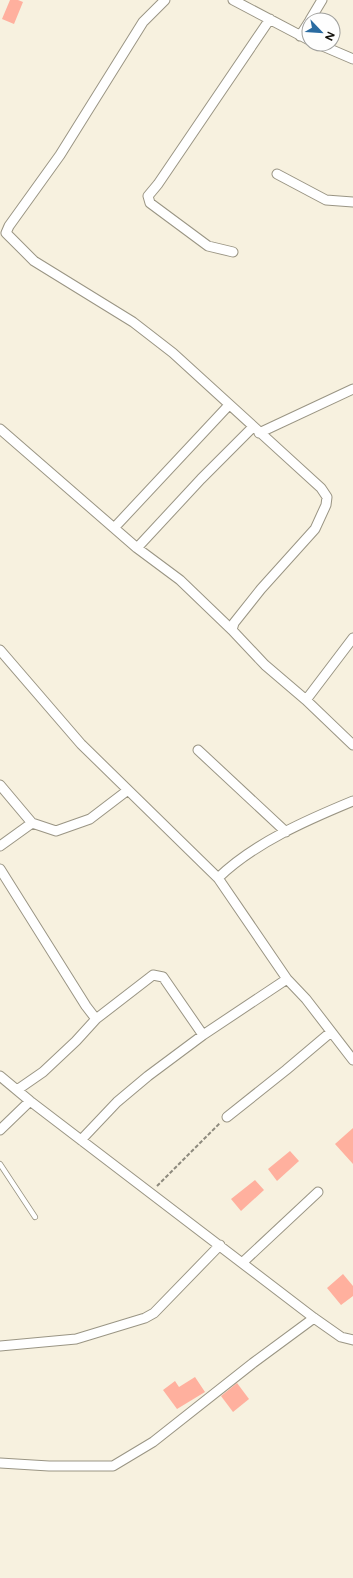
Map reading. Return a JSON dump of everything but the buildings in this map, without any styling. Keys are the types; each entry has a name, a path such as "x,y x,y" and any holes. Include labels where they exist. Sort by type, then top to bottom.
{"street":[{"path":"165,0 143,22 60,155 9,226 3,232 34,261 133,322 173,353 321,488 327,497 326,506 315,529 261,589 234,623 232,630"},
{"path":"233,0 301,36"},
{"path":"315,12 322,0"},
{"path":"233,252 208,246 150,203 148,196 158,184 270,20"},
{"path":"336,52 353,60"},
{"path":"277,174 326,200 353,202"},
{"path":"137,548 201,479 256,430 353,389"},
{"path":"114,528 229,405"},
{"path":"0,428 137,548 180,580 232,630 265,665 306,700 353,745"},
{"path":"306,700 353,638"},
{"path":"0,650 81,744 218,878 287,979 353,1060"},
{"path":"198,750 286,832"},
{"path":"0,785 32,823 56,831 90,819 128,790"},
{"path":"218,878 254,850 318,815 353,801"},
{"path":"0,846 32,823"},
{"path":"0,869 86,1006 96,1019"},
{"path":"17,1090 42,1072 76,1041 96,1019 153,976 163,977 203,1035"},
{"path":"81,1140 117,1102 203,1035 287,979"},
{"path":"227,1116 286,1070 331,1032"},
{"path":"0,1076 30,1101 314,1318 341,1337 353,1340"},
{"path":"0,1130 30,1101"},
{"path":"242,1263 318,1192"},
{"path":"0,1346 76,1339 145,1318 154,1313 220,1245"},
{"path":"0,1463 49,1466 112,1466 153,1442 253,1363 314,1318"}],"lane":[{"path":"0,1164 35,1217"}],"path":[{"path":"151,1193 227,1116"}]}
